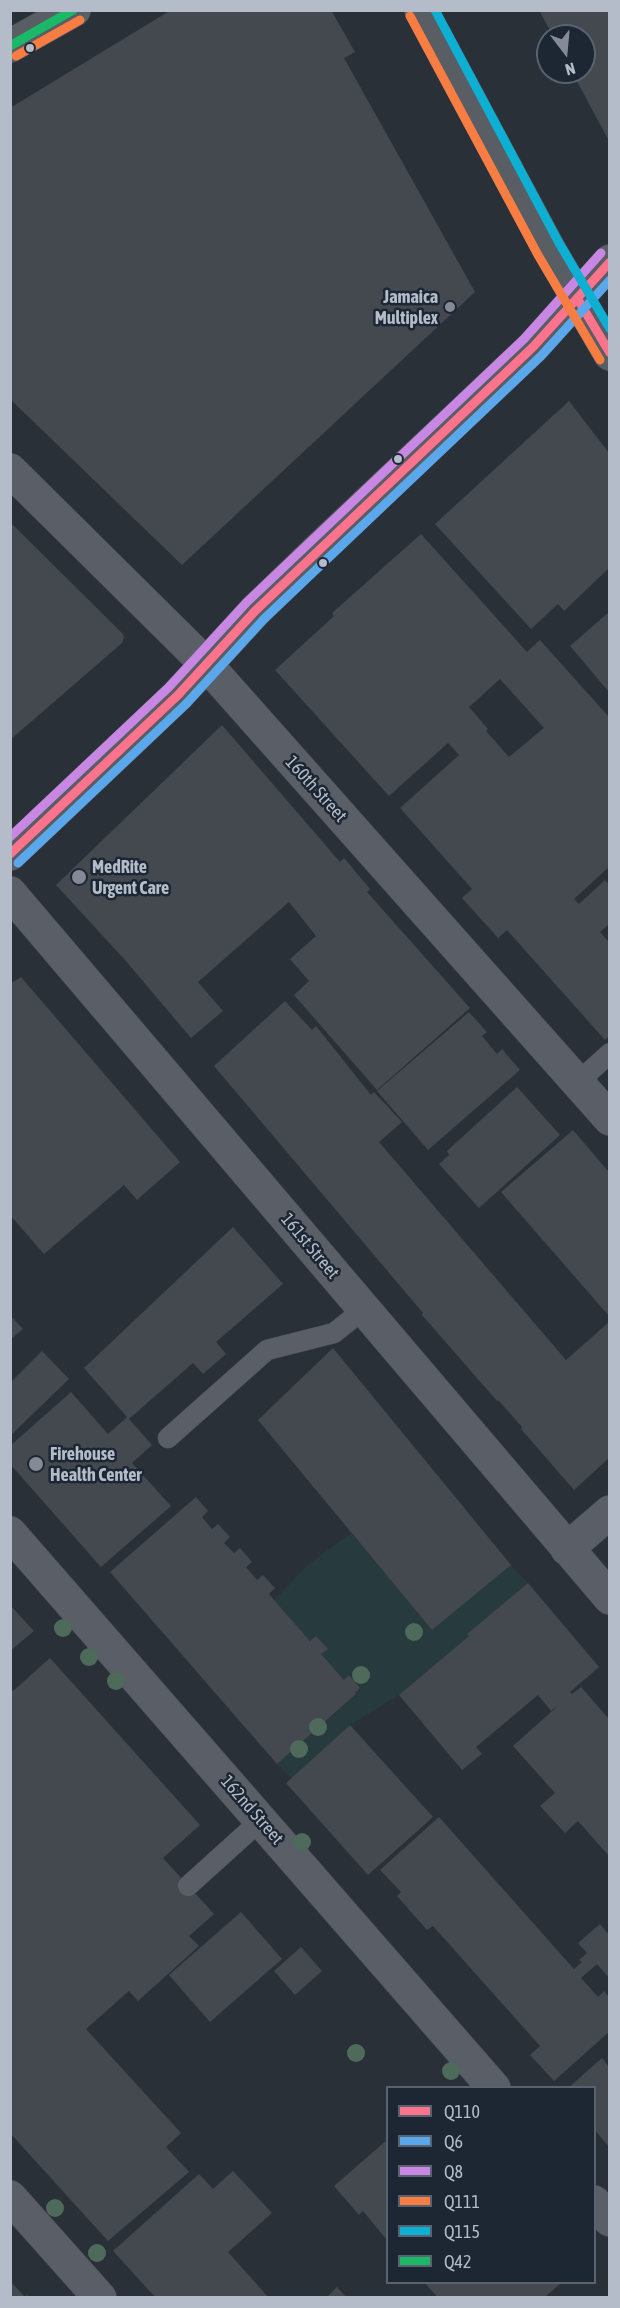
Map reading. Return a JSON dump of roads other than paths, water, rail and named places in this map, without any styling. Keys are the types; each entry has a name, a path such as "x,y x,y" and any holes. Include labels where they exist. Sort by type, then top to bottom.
{"main road":[{"path":"10,46 74,10"},
{"path":"421,10 549,249 609,354"},
{"path":"10,854 178,695 255,612 317,551 533,347 609,261"}],"street":[{"name":"160th Street","path":"10,470 206,664 609,1119"},
{"name":"161st Street","path":"10,893 609,1598"},
{"path":"567,1549 609,1512"},
{"name":"162nd Street","path":"10,1533 492,2086"},
{"path":"10,2197 100,2298"},
{"path":"596,2204 609,2220"}],"lane":[{"path":"577,1083 609,1053"},
{"path":"168,1438 267,1350 334,1333 364,1310"},
{"path":"188,1886 261,1820"}],"place":[{"name":"Jamaica Multiplex","path":"450,307"},
{"name":"MedRite Urgent Care","path":"79,877"},
{"name":"Firehouse Health Center","path":"36,1464"}]}
